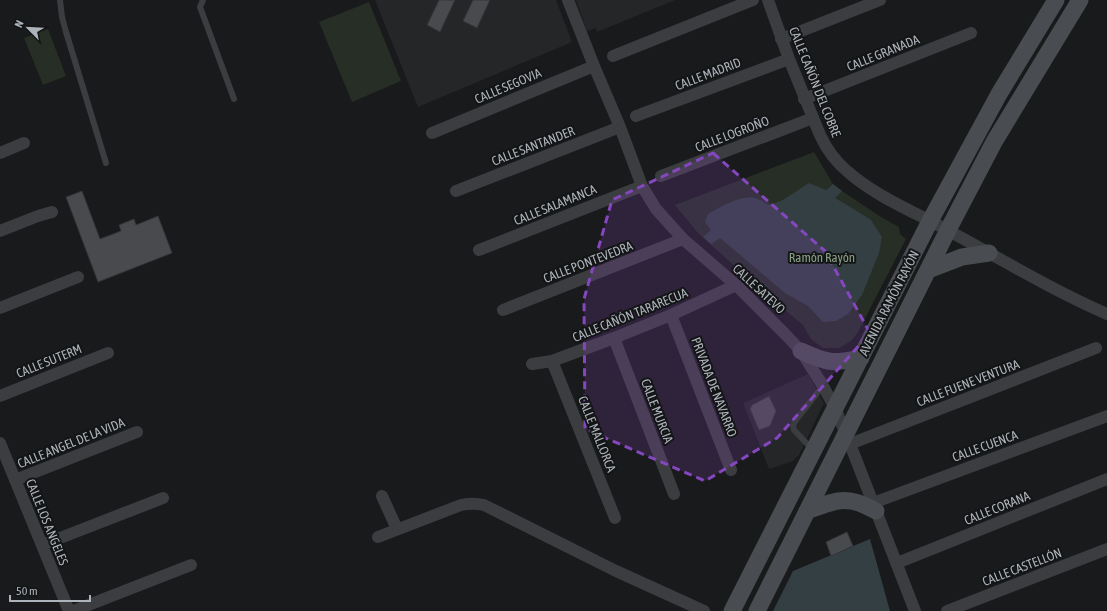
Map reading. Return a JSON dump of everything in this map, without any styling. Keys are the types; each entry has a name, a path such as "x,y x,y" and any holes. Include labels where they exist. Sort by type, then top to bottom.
{"main road":[{"name":"AVENIDA RAMÓN RAYÓN","path":"732,611 930,221 998,94 1056,0"},
{"name":"AVENIDA RAMÓN RAYÓN","path":"757,611 807,511 848,439 928,270 994,142 1080,0"},
{"path":"928,270 962,257 989,253"},
{"path":"801,351 830,362 843,362 861,358"},
{"path":"807,511 842,500 858,502 874,507"}],"street":[{"name":"CALLE SATEVO","path":"568,0 620,127 642,186 656,209 683,239 736,285 772,320 801,351 823,386 835,408 848,439 915,611"},
{"path":"613,56 753,0"},
{"name":"CALLE CAÑÓN DEL COBRE","path":"768,0 781,39 812,118 824,144 846,171 880,195 1069,296 1107,314"},
{"path":"781,39 880,0"},
{"name":"CALLE GRANADA","path":"804,99 971,33"},
{"name":"CALLE MADRID","path":"636,116 789,59"},
{"name":"CALLE SEGOVIA","path":"432,133 594,66"},
{"name":"CALLE LOGROÑO","path":"661,176 812,118"},
{"name":"CALLE SANTANDER","path":"456,191 620,127"},
{"path":"0,153 24,143"},
{"name":"CALLE SALAMANCA","path":"479,250 642,186"},
{"path":"0,231 52,212"},
{"name":"CALLE PONTEVEDRA","path":"503,310 683,239"},
{"path":"0,308 78,277"},
{"name":"CALLE CAÑÓN TARARECUA","path":"532,364 552,361 614,338 671,315 736,285"},
{"name":"PRIVADA DE NAVARRO","path":"671,315 731,470"},
{"name":"CALLE MURCIA","path":"614,338 674,494"},
{"name":"CALLE FUENE VENTURA","path":"848,439 1096,348"},
{"name":"CALLE SUTERM","path":"0,396 108,353"},
{"name":"CALLE MALLORCA","path":"552,361 615,518"},
{"name":"CALLE CUENCA","path":"874,507 1107,416"},
{"name":"CALLE ANGEL DE LA VIDA","path":"15,480 137,432"},
{"name":"CALLE LOS ANGELES","path":"0,443 69,611"},
{"name":"CALLE CORANA","path":"897,563 1107,479"},
{"path":"382,496 397,529"},
{"path":"42,545 163,498"},
{"path":"378,537 461,505 477,503 484,505 616,571 702,611"},
{"name":"CALLE CASTELLÓN","path":"947,611 1107,549"},
{"path":"72,611 191,565"}],"lane":[{"path":"60,0 66,32 106,163"},
{"path":"203,0 200,7 234,99"},
{"path":"813,450 794,430 793,425 823,386"}],"highlighted area":[{"path":"713,153 825,251 870,333 777,438 705,481 585,429 584,299 612,200"}],"shaded area":[{"path":"375,0 556,0 572,42 418,107"},
{"path":"576,0 675,0 597,32 596,28 587,31"},
{"name":"Ramón Rayón","path":"809,183 826,190 833,184 842,191 835,198 871,220 882,237 879,253 862,295 848,314 836,321 823,322 808,306 785,293 720,238 711,244 703,237 711,230 705,222 708,214 724,205 743,198 749,198 761,200 769,205 783,200"},
{"path":"808,374 824,403 799,455 793,461 769,469 743,403"},
{"path":"870,539 890,611 773,611 793,571"}],"green space":[{"path":"369,2 401,81 352,102 319,22"},
{"path":"48,29 66,76 43,85 24,38"},
{"name":"Ramón Rayón","path":"814,152 833,184 881,217 899,227 900,234 906,239 858,332 851,341 839,348 823,348 811,339 803,325 769,297 698,233 675,205"}],"building":[{"path":"439,0 455,0 440,32 427,25"},
{"path":"473,0 490,0 477,28 463,21"},
{"path":"82,191 100,239 121,231 119,225 134,219 136,225 158,216 172,253 98,282 66,197"},
{"path":"769,396 776,411 770,426 759,430 750,409 752,405"},
{"path":"847,532 853,546 831,556 826,542"}]}
